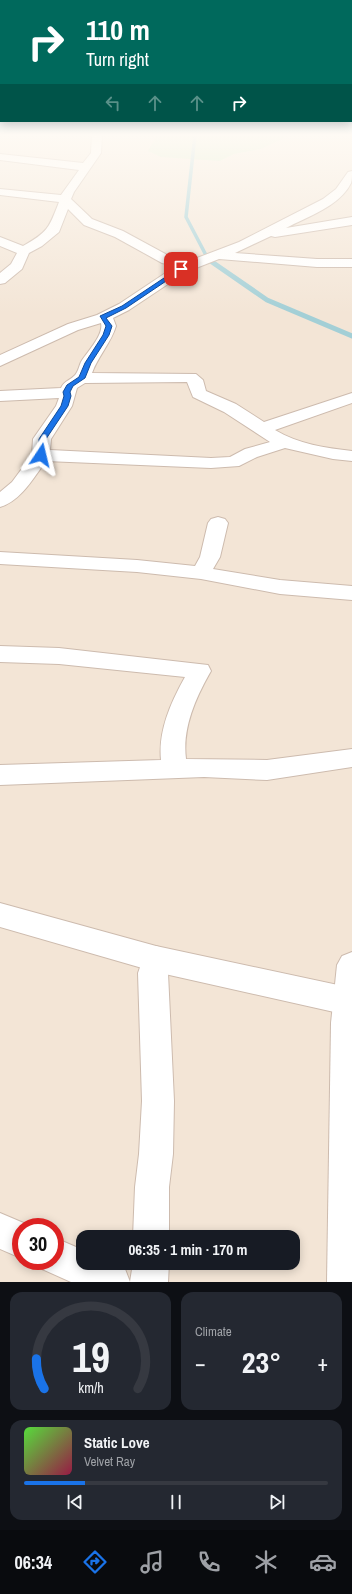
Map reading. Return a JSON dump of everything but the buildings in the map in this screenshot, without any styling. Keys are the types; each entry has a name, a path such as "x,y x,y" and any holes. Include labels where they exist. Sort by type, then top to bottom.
{"street":[{"path":"26,195 65,199 88,222 119,234 167,260 192,266"},
{"path":"0,280 16,266 24,251 38,243 55,229 68,195"},
{"path":"0,361 73,328 102,318 124,307 181,269 244,245 333,196 347,208"},
{"path":"262,234 352,221"},
{"path":"0,241 24,251"},
{"path":"216,255 278,260 352,263"},
{"path":"278,260 352,275"},
{"path":"0,264 16,266"},
{"path":"82,378 88,363 106,335 109,326 107,320 102,318"},
{"path":"0,501 18,486 41,455 42,439 64,406 70,385 82,378 190,378 195,380 199,394 230,408 284,443 332,454 352,456"},
{"path":"0,396 45,395 67,392"},
{"path":"261,429 352,398"},
{"path":"41,455 212,463 234,462 251,453 284,443"},
{"path":"201,573 210,557 218,523"},
{"path":"0,558 88,563 201,573 227,579 280,587 352,593"},
{"path":"0,654 59,656 200,671 194,681 182,710 174,741 175,769"},
{"path":"0,775 204,768 267,770 352,758"},
{"path":"0,915 156,959 350,1002"},
{"path":"151,1230 152,1187 156,1154 158,1101 153,973 156,959"},
{"path":"346,1282 346,1047 352,965"},
{"path":"0,1231 12,1236"},
{"path":"64,1260 112,1282"},
{"path":"149,1282 150,1270"}],"shaded area":[{"path":"0,195 352,195 352,1282 0,1282"}],"waterway":[{"path":"188,195 186,217 208,259 214,263"},
{"path":"212,262 267,300 352,336"}],"route":[{"path":"41,455 42,439 64,406 70,385 82,378 88,363 106,335 109,326 107,320 102,318 124,307 181,269"}]}
